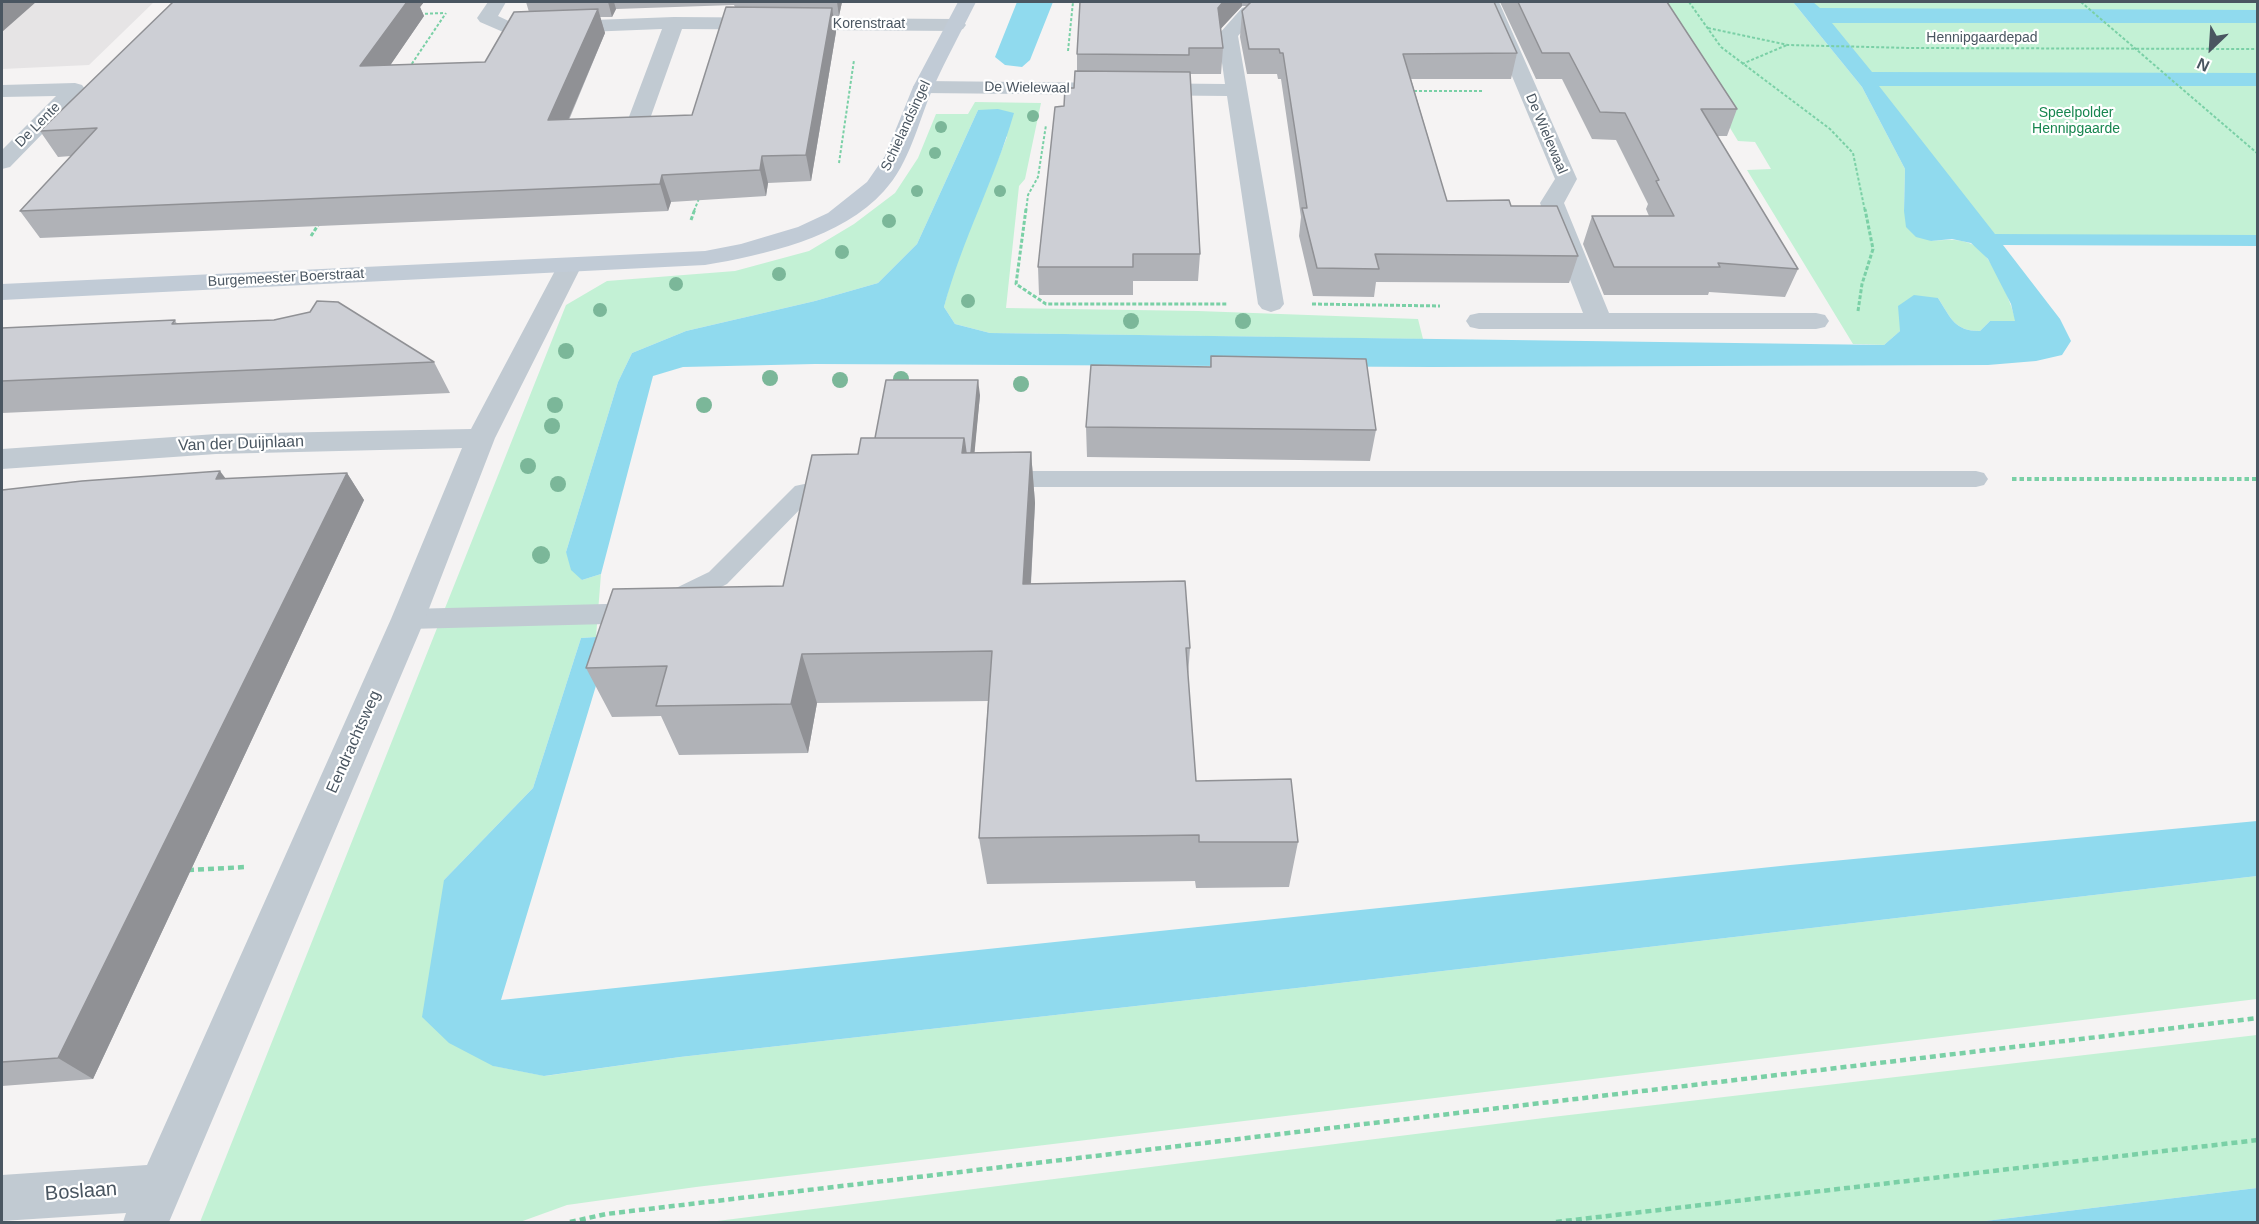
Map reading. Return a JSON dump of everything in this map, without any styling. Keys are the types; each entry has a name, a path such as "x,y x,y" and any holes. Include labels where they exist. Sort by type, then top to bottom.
{"street":[{"name":"Schielandsingel","path":"570,264 705,258 780,241 836,218 876,187 896,156 923,87 967,2"},
{"name":"Korenstraat","path":"494,6 487,18 510,29 674,23 956,24"},
{"path":"1271,304 1228,35 1247,7 1308,12"},
{"name":"De Wielewaal","path":"1485,9 1528,91 1566,179 1552,203 1599,321"},
{"path":"635,130 674,23"},
{"name":"De Wielewaal","path":"923,87 1238,90"},
{"name":"De Lente","path":"2,91 75,89 2,162"},
{"name":"Burgemeester Boerstraat","path":"2,292 570,264"},
{"name":"Eendrachtsweg","path":"154,1205 408,619 481,438 570,264"},
{"path":"1479,321 1816,321"},
{"name":"Van der Duijnlaan","path":"2,459 216,444 481,438"},
{"name":"Boslaan","path":"2,1198 154,1205"}],"lane":[{"path":"980,479 1976,479"},
{"path":"408,619 648,613 718,578 803,492 860,481"}],"path":[{"path":"1073,2 1065,79 1051,88 1038,177 1028,195 1016,284 1046,304 1453,306 1479,321"},
{"path":"1689,2 1721,47 1830,129 1853,153 1873,249 1857,314 1837,322 1816,321"},
{"path":"2082,2 2258,154"},
{"path":"410,14 444,13 494,6"},
{"path":"407,70 444,13"},
{"path":"836,173 860,24"},
{"name":"Hennipgaardepad","path":"1708,28 1788,45 1923,48 2258,49"},
{"path":"1742,64 1788,45"},
{"path":"1405,91 1528,91"},
{"path":"697,224 690,224 702,192"},
{"path":"319,239 309,239 321,220"},
{"path":"1976,479 2258,479"},
{"path":"181,871 301,864"},
{"path":"570,1222 618,1212 2258,1018"},
{"path":"1556,1222 2258,1140"}],"shaded area":[{"path":"2,2 154,2 89,65 2,69"}],"green space":[{"path":"1653,2 1793,2 1862,87 1905,169 1904,211 1931,241 1959,240 1969,243 1985,255 1999,277 2016,321 1990,321 1980,331 1964,329 1954,322 1938,298 1884,345 1853,344 1747,170 1771,169 1755,142 1738,141"},
{"name":"Speelpolder Hennipgaarde","path":"1799,2 2257,2 2257,242 1990,241"},
{"path":"975,102 1041,103 1025,179 1019,186 1006,308 1198,311 1418,319 1423,339 990,333 955,324 944,307 954,267 1007,137 978,110 917,244 878,283 815,301 686,331 632,353 618,382 566,552 582,580 601,574 596,637 581,638 533,788 444,880 494,1066 545,1076 680,1057 1297,988 2257,876 2257,999 696,1187 567,1205 520,1222 200,1222 566,305 607,281 735,271 809,251 854,224 895,193 918,158 936,114 968,114"},
{"path":"2257,1035 2257,1188 1977,1222 709,1222 1552,1117"}],"water":[{"path":"1017,2 1053,2 1030,60 1022,67 1005,65 995,57"},
{"path":"1793,2 1813,2 1820,8 2257,10 2257,23 1832,23 1872,72 2257,73 2257,86 1879,86 1995,234 2257,235 2257,246 2003,245 2060,319 2071,341 2062,355 2036,361 1988,365 1432,367 815,364 683,367 653,376 601,574 582,580 571,570 566,552 618,382 632,353 686,331 815,301 878,283 917,244 978,110 998,109 1014,113 998,162 951,282 944,307 955,324 990,333 1884,345 1900,331 1898,306 1914,295 1938,298 1954,322 1964,329 1980,331 1990,321 2015,321 2011,304 1988,259 1971,243 1952,239 1931,241 1916,237 1906,227 1905,169 1862,87"},
{"path":"611,636 501,1000 1790,865 2257,821 2257,876 1297,988 680,1057 544,1076 493,1066 449,1043 422,1017 444,880 533,788 581,638"},
{"path":"2257,1188 2257,1222 1977,1222"}],"building":[{"path":"173,2 407,2 360,66 485,62 514,12 598,9 548,120 692,115 726,7 832,8 806,155 762,156 760,170 662,175 660,184 20,211 97,128 40,131"},
{"path":"1080,2 1223,2 1218,8 1223,48 1189,48 1189,55 1077,54"},
{"path":"1251,2 1494,2 1517,53 1403,54 1447,201 1509,200 1511,206 1557,206 1578,256 1375,254 1379,269 1317,268 1302,208 1307,208 1283,53 1280,53 1279,49 1249,49 1242,11"},
{"path":"1518,2 1667,2 1737,109 1701,109 1798,269 1718,263 1720,267 1614,267 1592,216 1674,216 1656,181 1659,180 1625,113 1600,112 1569,53 1542,53"},
{"path":"1075,71 1190,72 1200,254 1133,254 1133,267 1038,267 1055,107 1064,106 1065,88 1074,88"},
{"path":"317,301 338,302 434,362 2,381 2,328 175,320 172,324 274,320 310,312"},
{"path":"1211,356 1366,359 1376,430 1086,427 1091,365 1211,367"},
{"path":"886,380 978,380 971,453 966,453 964,438 875,438"},
{"path":"861,438 964,438 962,453 1031,452 1023,584 1185,581 1190,648 1186,648 1196,781 1291,779 1298,842 1199,842 1199,835 979,838 992,651 802,654 791,704 656,706 667,666 586,668 613,589 783,586 812,455 858,454"},
{"path":"220,471 216,479 347,473 58,1058 2,1062 2,490 82,481"}]}
